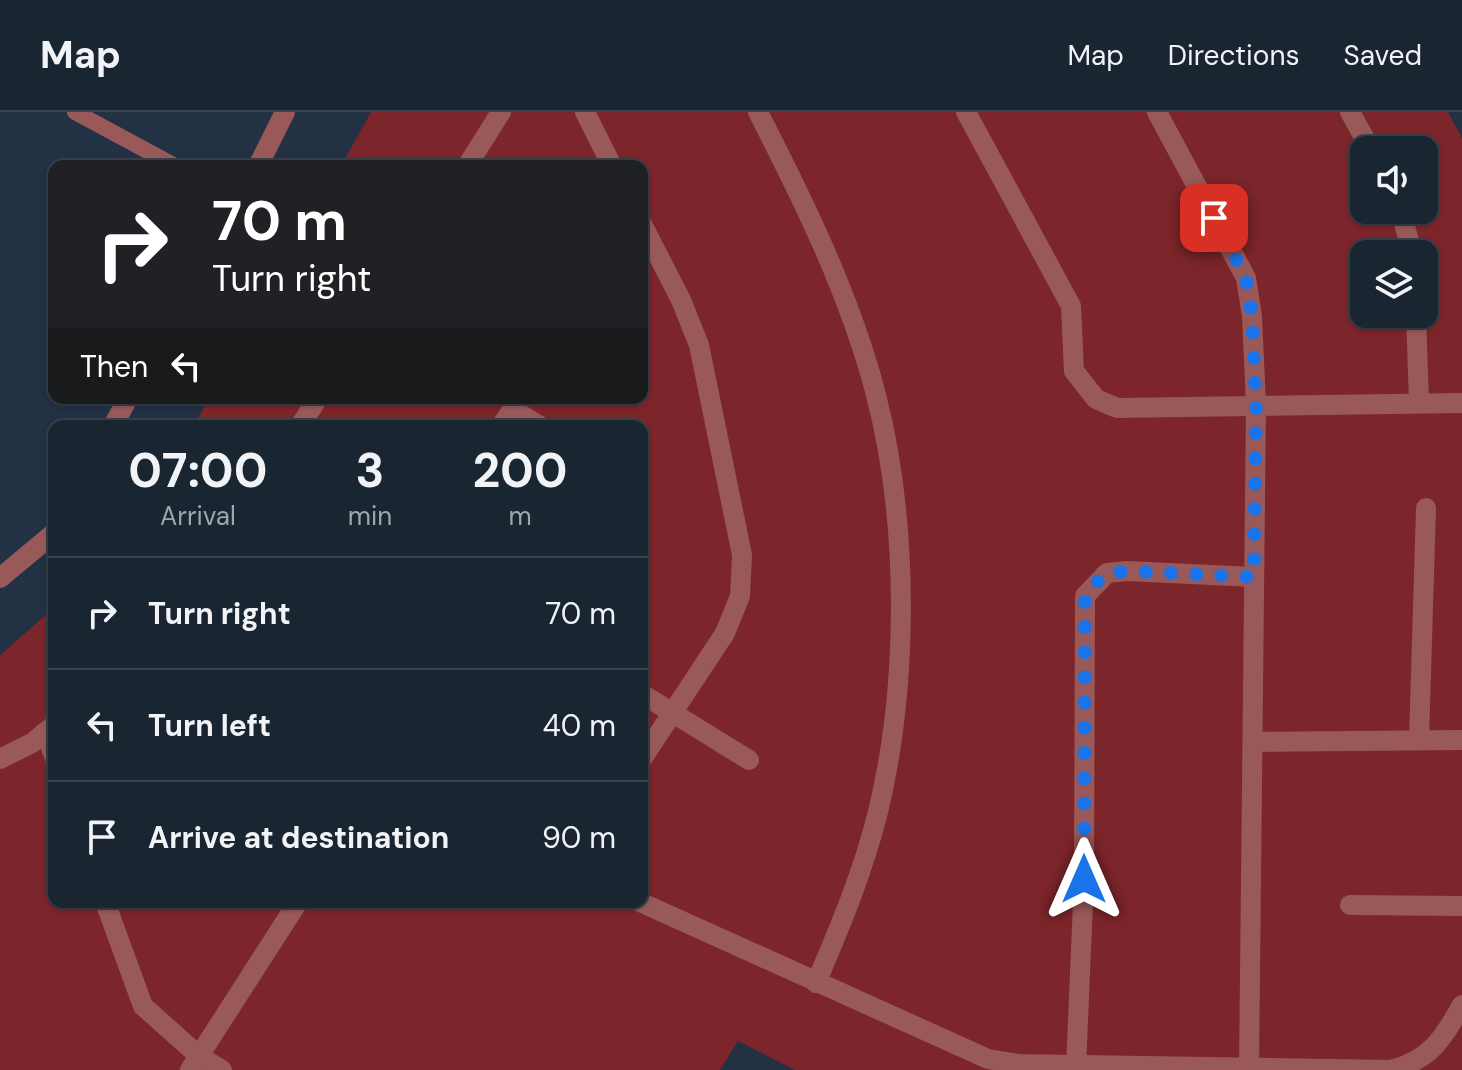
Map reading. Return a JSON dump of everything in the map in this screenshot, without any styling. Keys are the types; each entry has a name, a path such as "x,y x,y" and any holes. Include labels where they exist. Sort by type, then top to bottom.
{"street":[{"path":"261,160 285,112"},
{"path":"471,160 501,112"},
{"path":"585,112 609,160"},
{"path":"758,112 838,279 875,392 895,507 900,615 895,718 878,812 855,890 816,983"},
{"path":"966,112 1071,306 1074,371 1096,399 1117,408 1462,403"},
{"path":"1157,112 1246,278 1252,316 1256,405 1249,1069"},
{"path":"1350,112 1363,136"},
{"path":"648,236 681,300 699,345 742,555 740,596 734,613 648,750"},
{"path":"1416,328 1419,403"},
{"path":"1419,740 1426,508"},
{"path":"0,578 48,538"},
{"path":"1076,1068 1084,879 1085,596 1094,582 1107,573 1127,571 1254,577"},
{"path":"648,698 749,760"},
{"path":"0,759 32,743 48,730"},
{"path":"1253,742 1462,740"},
{"path":"1350,905 1462,906"},
{"path":"648,906 988,1059 1076,1068 1391,1070 1414,1064 1431,1053 1445,1036 1462,1005"},
{"path":"107,908 143,1006 195,1063 222,1070"},
{"path":"195,1063 294,908"}],"lane":[{"path":"75,112 164,160"}],"shaded area":[{"path":"371,112 1448,112 1462,138 1462,1070 795,1070 738,1041 720,1070 0,1070 0,655 48,613 48,908 648,908 648,420 197,420 206,404 648,404 648,160 344,160"}],"route":[{"path":"1084,879 1085,596 1094,582 1107,573 1127,571 1254,577 1256,405 1252,316 1246,278 1214,218"}]}
